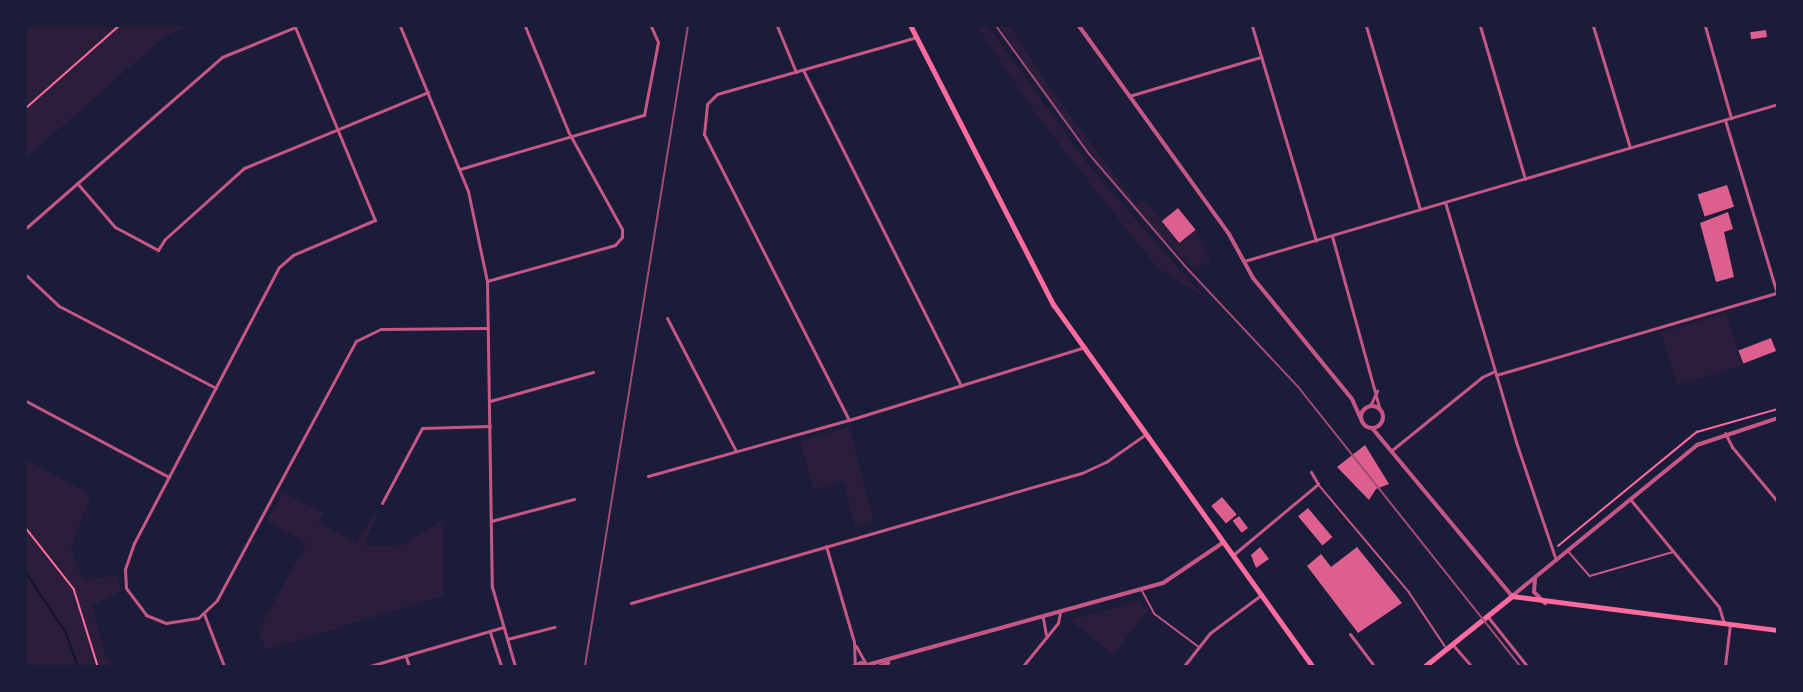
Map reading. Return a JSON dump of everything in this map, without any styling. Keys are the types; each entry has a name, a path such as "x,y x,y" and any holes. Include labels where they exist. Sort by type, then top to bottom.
{"main road":[{"path":"911,26 1042,284 1312,666"},
{"path":"1425,666 1512,596 1545,603 1778,630"}],"street":[{"path":"400,26 468,191 487,281 492,587 516,666"},
{"path":"487,281 615,245 622,237 622,229 573,137 525,26"},
{"path":"460,169 644,116 658,42 651,26"},
{"path":"777,26 796,72"},
{"path":"1079,26 1229,234 1242,262 1352,399 1360,417 1383,439 1512,596 1697,445 1725,433 1778,418"},
{"path":"1252,26 1316,240"},
{"path":"1366,26 1420,209"},
{"path":"1480,26 1525,179"},
{"path":"1593,26 1630,148"},
{"path":"1705,26 1731,118"},
{"path":"26,228 222,57 295,27 375,220 293,255 279,267 127,558 126,588 138,607 155,620 177,623 204,614 217,600 356,341 381,329 488,328"},
{"path":"849,420 704,134 707,104 717,94 917,37"},
{"path":"1129,96 1261,57"},
{"path":"803,70 961,386"},
{"path":"77,183 115,227 158,250 165,239 244,168 428,92"},
{"path":"1242,262 1778,104"},
{"path":"1392,450 1482,377 1777,295 1725,120"},
{"path":"1445,202 1495,373 1556,560"},
{"path":"1332,236 1377,387 1383,439"},
{"path":"26,275 53,303 216,388"},
{"path":"667,318 736,451"},
{"path":"648,476 849,420 1085,347"},
{"path":"490,401 593,372"},
{"path":"1360,417 1369,406 1377,387"},
{"path":"1352,399 1380,410"},
{"path":"26,401 169,477"},
{"path":"1371,428 1381,423"},
{"path":"382,503 422,428 490,426"},
{"path":"1725,433 1778,502"},
{"path":"631,603 1082,473 1106,462 1147,434"},
{"path":"1233,555 1318,484 1311,472"},
{"path":"491,521 574,499"},
{"path":"1630,499 1719,607 1724,623"},
{"path":"826,546 854,642 855,666 894,660 1142,589 1178,576 1224,542"},
{"path":"1535,577 1534,592 1545,603"},
{"path":"1184,666 1216,627 1262,595"},
{"path":"1023,666 1058,623 1059,613"},
{"path":"204,614 224,666"},
{"path":"1043,618 1045,637"},
{"path":"1487,618 1527,666"},
{"path":"1725,666 1730,624"},
{"path":"370,666 503,627"},
{"path":"507,639 554,627"},
{"path":"490,632 501,666"},
{"path":"1350,634 1374,666"},
{"path":"854,642 868,665"},
{"path":"1453,645 1471,666"},
{"path":"406,656 409,666"},
{"path":"880,666 894,660"}],"lane":[{"path":"1318,484 1420,608 1447,650"},
{"path":"1567,550 1590,576 1674,552"},
{"path":"1142,589 1155,614 1199,647"}],"path":[{"path":"26,108 119,26"},
{"path":"26,528 74,589 98,666"}],"shaded area":[{"path":"26,26 187,26 163,38 26,158"},
{"path":"977,26 988,26 1089,166 1203,296 1158,269 1035,113"},
{"path":"999,26 1010,26 1047,84 1137,205 1145,200 1179,244 1196,230 1211,259 1208,262 1194,270 1141,215 1052,103"},
{"path":"1726,313 1742,366 1677,385 1661,333"},
{"path":"849,427 874,523 856,528 843,481 813,490 800,441"},
{"path":"26,459 91,495 71,548 83,580 116,575 122,591 92,606 106,658 119,666 26,666"},
{"path":"283,492 324,513 318,522 357,543 373,514 377,516 363,545 398,547 443,520 443,596 266,650 258,630 307,543 267,521"},
{"path":"1141,600 1147,612 1113,655 1070,620"}],"building":[{"path":"1766,30 1767,37 1751,39 1750,32"},
{"path":"1727,185 1734,207 1705,216 1698,195"},
{"path":"1178,208 1196,230 1179,243 1162,221"},
{"path":"1728,212 1733,229 1724,232 1734,277 1716,282 1700,223"},
{"path":"1771,338 1776,351 1743,364 1738,351"},
{"path":"1365,445 1389,484 1376,489 1369,500 1337,467"},
{"path":"1222,497 1237,515 1226,524 1211,506"},
{"path":"1308,508 1332,537 1322,545 1298,516"},
{"path":"1239,516 1248,528 1242,533 1233,521"},
{"path":"1260,547 1269,559 1256,568 1251,555"},
{"path":"1357,547 1402,603 1358,633 1307,566 1321,554 1331,567"}],"waterway":[{"path":"26,573 65,631 78,666"}],"railway":[{"path":"585,666 688,26"},
{"path":"996,26 1089,154 1184,265 1299,388 1520,666"}]}
